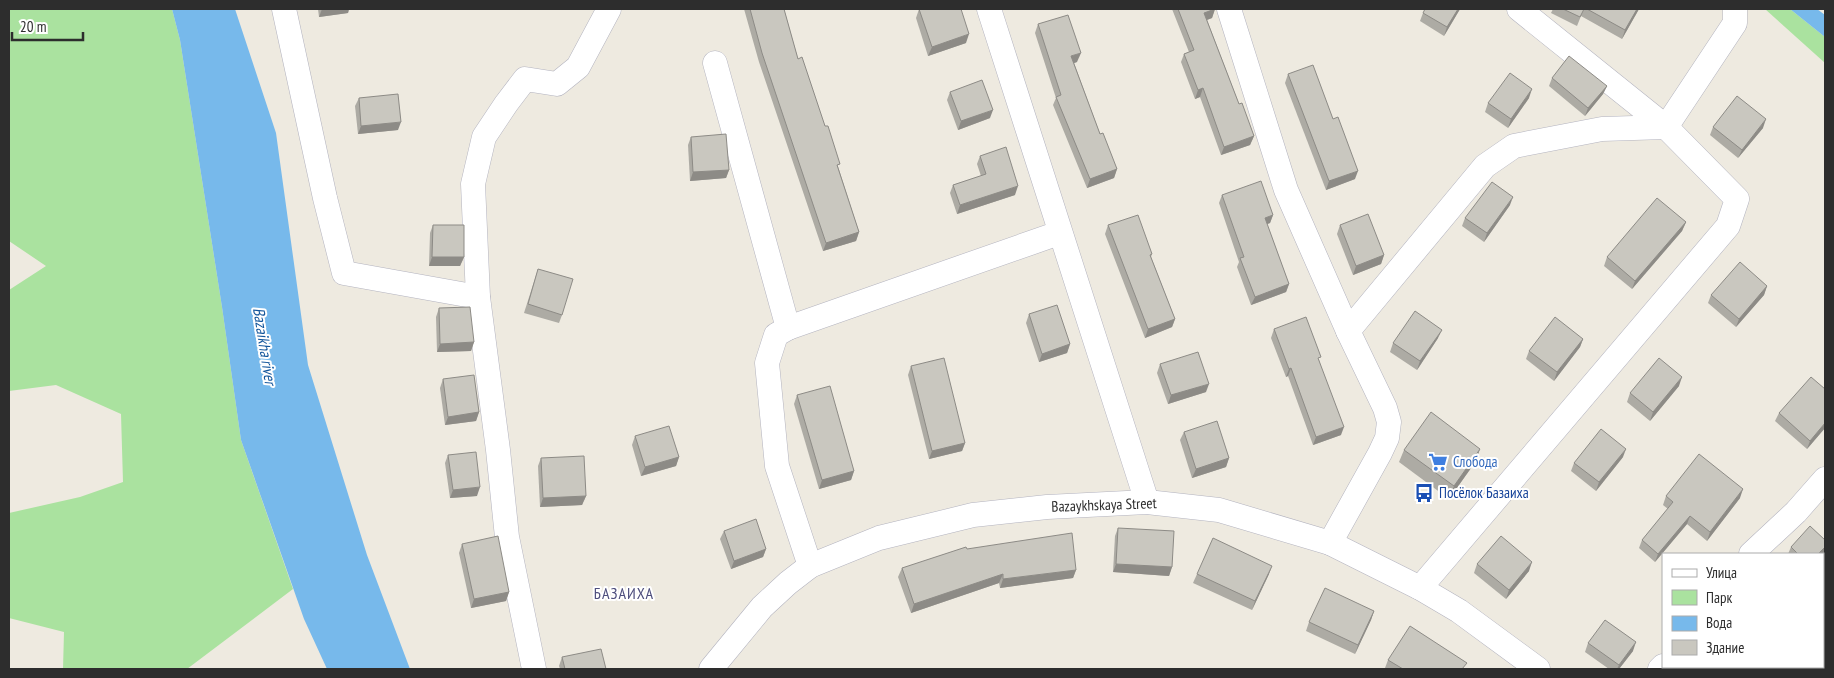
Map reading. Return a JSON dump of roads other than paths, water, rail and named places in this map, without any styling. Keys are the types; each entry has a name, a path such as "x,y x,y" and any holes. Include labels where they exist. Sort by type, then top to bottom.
{"street":[{"path":"284,9 325,198 344,273 478,297"},
{"path":"534,669 507,537 498,450 478,297 473,184 484,136 506,104 525,80 556,84 578,68 609,9"},
{"path":"989,9 1059,233 1147,502"},
{"path":"1229,9 1286,190 1348,331 1385,408 1389,422 1387,438 1380,453 1330,543"},
{"path":"1420,588 1728,226 1737,199 1666,126 1519,9"},
{"path":"1666,126 1735,23 1735,9"},
{"path":"715,63 788,328"},
{"path":"1348,331 1484,166 1514,146 1602,129 1666,126"},
{"path":"810,566 777,466 767,362 776,335 788,328 1059,233"},
{"path":"1752,553 1796,512 1825,479"},
{"name":"Bazaykhskaya Street","path":"711,669 762,607 788,583 810,566 879,538 973,516 1047,507 1147,502 1219,510 1330,543 1420,588 1459,611 1538,669"}],"water":[{"name":"Bazaikha river","path":"172,9 235,9 276,133 308,365 367,555 410,669 327,669 304,619 241,440 180,40"},
{"path":"1790,9 1817,9 1825,15 1825,37"}],"place":[{"name":"Слобода","path":"1438,462"},
{"name":"Посёлок Базаиха","path":"1424,493"}],"district":[{"name":"БАЗАИХА","path":"624,593"}]}
